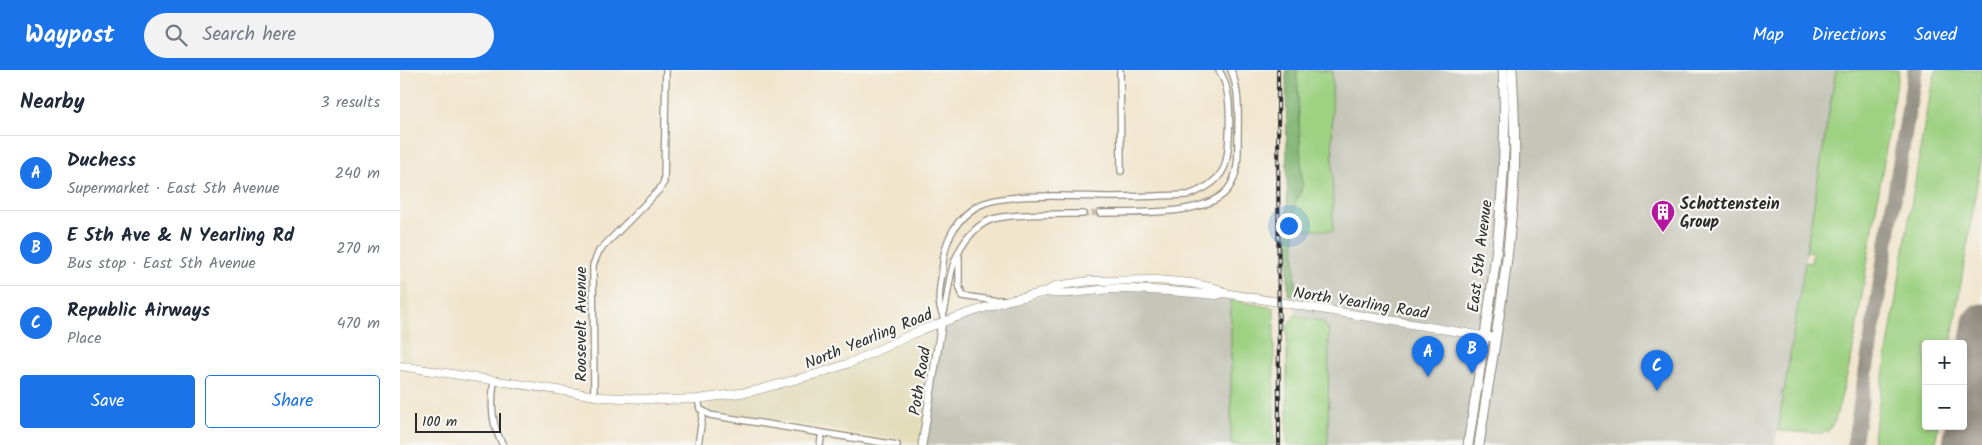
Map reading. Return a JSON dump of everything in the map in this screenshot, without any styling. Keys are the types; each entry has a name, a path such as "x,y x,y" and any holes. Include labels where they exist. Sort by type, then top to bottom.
{"main road":[{"name":"East 5th Avenue","path":"1468,445 1502,192 1504,145 1503,70"},
{"name":"East 5th Avenue","path":"1478,445 1507,252 1514,185 1512,70"},
{"name":"North Yearling Road","path":"400,366 594,396 664,400 698,399 749,392 813,376 850,363 943,319 1009,300 1046,292 1055,286 1128,280 1191,283 1218,289 1224,293 1494,338"}],"street":[{"name":"Roosevelt Avenue","path":"594,396 593,265 599,251 659,190 664,182 666,70"},
{"path":"1120,70 1120,171"},
{"path":"943,319 938,307 944,255 950,236 962,218 978,206 998,199 1036,196 1188,195 1202,190 1215,181 1223,169 1228,154 1228,92 1219,70"},
{"path":"1100,213 1185,209 1204,206 1217,200 1228,189 1235,175 1238,158 1238,95 1231,70"},
{"path":"943,319 953,264 967,238 991,220 1014,216 1083,214"},
{"path":"960,251 958,273 959,286 963,296 991,300 1009,300"},
{"name":"Poth Road","path":"922,445 943,319"},
{"path":"494,381 493,420 502,445"},
{"path":"698,399 703,412 698,445"},
{"path":"703,412 710,415 897,445"},
{"path":"820,445 822,433"}],"shaded area":[{"path":"1325,70 1836,70 1784,393 1781,392 1783,397 1775,445 1328,445 1324,322 1295,315 1295,229 1333,231 1332,71"},
{"path":"400,281 408,282 410,368 400,366"},
{"path":"1107,284 1157,284 1231,294 1231,445 921,445 940,323 955,317 1040,296"},
{"path":"940,323 921,443 709,410 707,398 804,379"}],"green space":[{"path":"1286,70 1297,70 1302,188 1294,208 1296,296 1288,295"},
{"path":"1297,70 1332,71 1333,231 1295,229 1295,201 1300,196 1302,188"},
{"path":"1836,70 1899,70 1852,355 1835,421 1828,431 1821,433 1778,431 1783,397 1781,392 1784,392 1805,262 1811,263 1813,253 1806,252"},
{"path":"1936,70 1982,70 1982,155 1952,340 1922,340 1922,430 1937,430 1935,445 1872,445 1928,102"},
{"path":"1231,300 1274,308 1274,445 1231,445"},
{"path":"1295,315 1324,322 1329,332 1328,445 1287,445 1287,326"}],"taxiway":[{"path":"1854,445 1915,70"}],"runway":[{"path":"1962,445 1982,323"}],"tunnel":[{"path":"1083,214 1100,213"}],"railway":[{"path":"1278,70 1279,445"}],"place":[{"name":"Schottenstein Group","path":"1663,233"},
{"name":"E 5th Ave & N Yearling Rd","path":"1472,374"},
{"name":"Duchess","path":"1428,377"},
{"name":"Republic Airways","path":"1657,391"}]}
